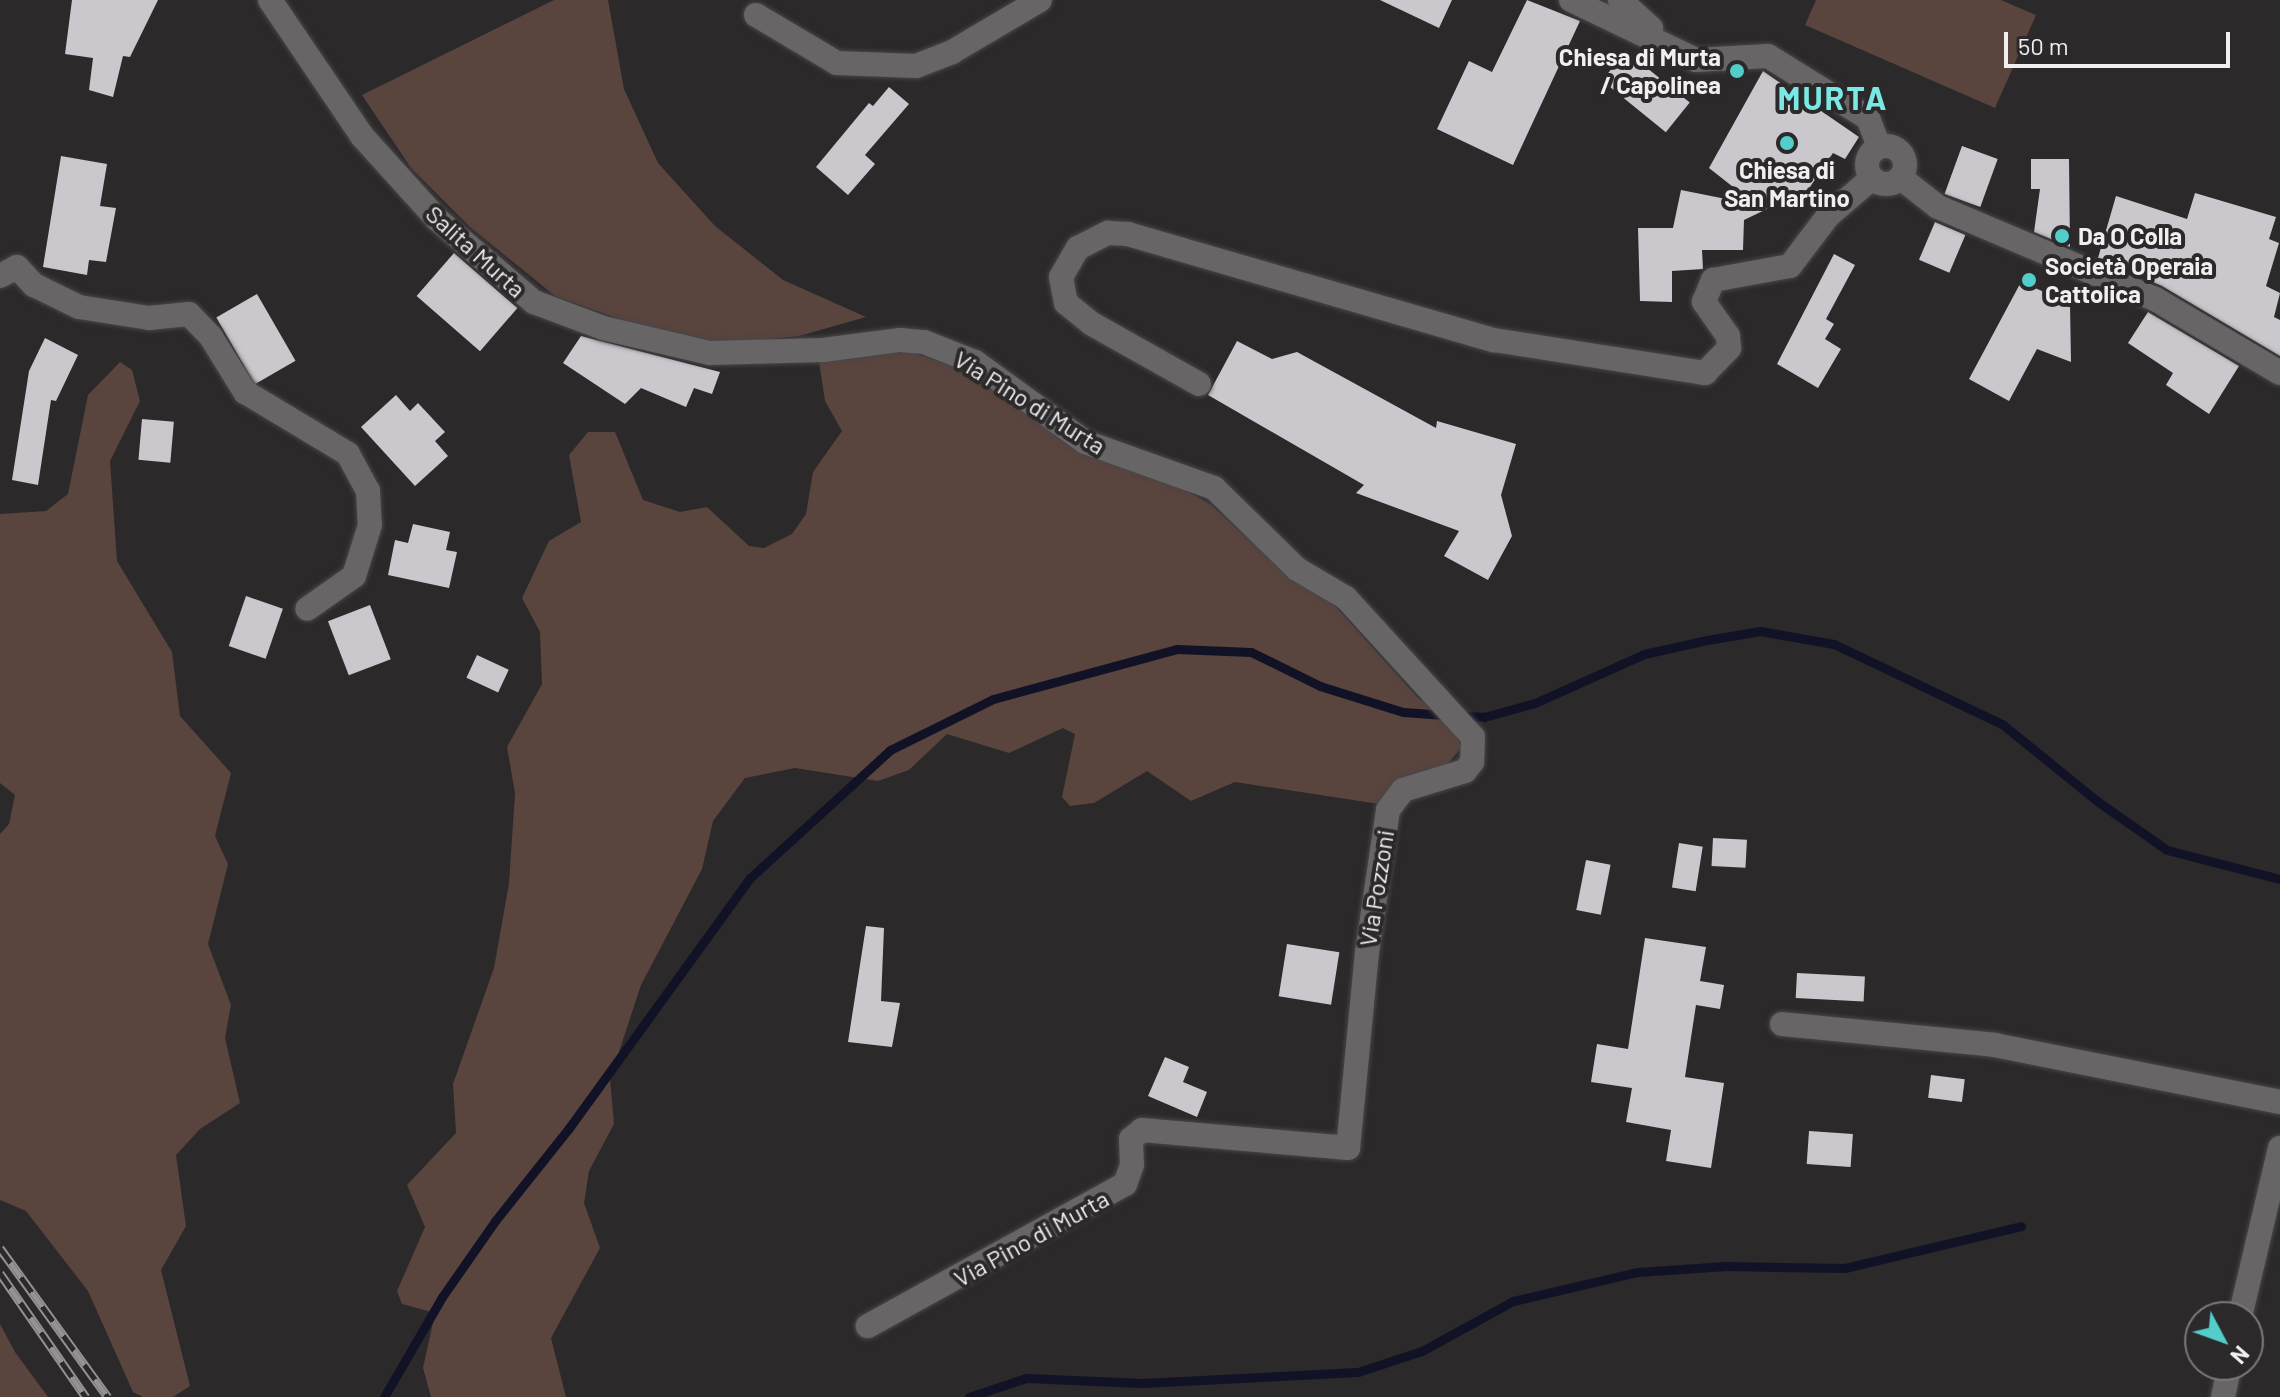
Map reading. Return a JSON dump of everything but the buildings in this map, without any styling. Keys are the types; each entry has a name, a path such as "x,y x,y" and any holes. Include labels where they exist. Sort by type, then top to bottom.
{"street":[{"name":"Salita Murta","path":"270,0 362,136 437,219 534,302 603,328 710,353 823,350"},
{"path":"756,15 837,63 916,66 952,52 1040,0"},
{"path":"1571,0 1710,62 1768,56 1868,118 1879,147"},
{"path":"1620,0 1666,42"},
{"path":"1872,178 1867,161 1879,147 1891,147 1902,154 1901,178"},
{"path":"1872,178 1889,184 1901,178"},
{"path":"1199,384 1092,324 1066,303 1061,277 1078,248 1108,233 1128,234 1494,340 1705,373 1729,348 1728,336 1704,302 1713,280 1790,266 1828,216 1872,178"},
{"path":"1901,178 1938,207 2155,299 2280,373"},
{"path":"0,276 17,267 34,285 79,307 149,318 189,314 211,337 245,392 348,454 368,491 370,525 354,576 307,609"},
{"name":"Via Pino di Murta","path":"823,350 900,340 936,346 1006,381 1085,442 1214,488 1297,569 1346,598 1435,698"},
{"name":"Via Pozzoni","path":"1348,1148 1367,952 1388,810 1403,790 1457,776 1472,762 1475,751 1473,737 1435,698"},
{"path":"1782,1024 1995,1045 2280,1102"},
{"name":"Via Pino di Murta","path":"868,1326 1118,1189 1131,1172 1131,1139 1142,1130 1348,1148"},
{"path":"2244,1301 2280,1148"}],"shaded area":[{"path":"554,0 608,0 624,89 658,163 715,226 783,280 866,317 799,336 728,343 659,333 555,296 470,227 411,168 362,95"},
{"path":"1816,0 2001,0 2036,15 1995,108 1805,25"},
{"path":"889,345 980,375 1210,504 1289,576 1335,606 1418,698 1445,715 1462,747 1445,767 1379,804 1235,782 1191,801 1147,771 1094,803 1070,806 1062,797 1075,734 1063,728 1009,753 947,734 909,770 878,781 795,768 745,778 713,821 702,869 641,985 610,1079 614,1124 589,1171 584,1203 600,1248 551,1338 566,1397 431,1397 423,1368 435,1313 402,1304 397,1291 425,1227 407,1185 456,1133 453,1084 494,968 509,883 515,793 507,747 542,684 540,632 522,598 549,541 581,522 569,455 588,432 615,432 643,500 680,512 707,507 749,546 764,548 792,534 806,514 813,472 842,431 825,401 819,362"},
{"path":"120,362 132,370 140,401 110,461 117,561 172,652 180,716 231,773 215,836 228,864 208,944 231,1005 225,1038 240,1103 200,1129 176,1155 186,1226 161,1270 190,1386 173,1397 143,1397 133,1392 88,1291 26,1211 0,1200 0,834 9,824 15,795 0,783 0,514 46,511 68,494 88,395"},
{"path":"0,1324 15,1352 48,1397 0,1397"}],"waterway":[{"path":"1460,716 1484,717 1535,703 1644,654 1707,640 1760,631 1834,644 2002,724 2097,801 2167,850 2280,879"},
{"path":"384,1397 442,1297 495,1221 569,1128 750,878 890,750 993,699 1177,649 1251,652 1320,686 1403,712 1445,715"},
{"path":"969,1397 1026,1378 1142,1383 1358,1372 1422,1351 1513,1301 1638,1272 1726,1266 1845,1268 2021,1226"}],"railway":[{"path":"0,1248 108,1397"},
{"path":"0,1273 86,1397"}],"place":[{"name":"Chiesa di Murta / Capolinea","path":"1737,71"},
{"name":"Chiesa di San Martino","path":"1787,143"},
{"name":"Da O Colla","path":"2062,236"},
{"name":"Società Operaia Cattolica","path":"2029,280"}],"district":[{"name":"MURTA","path":"1833,97"}]}
